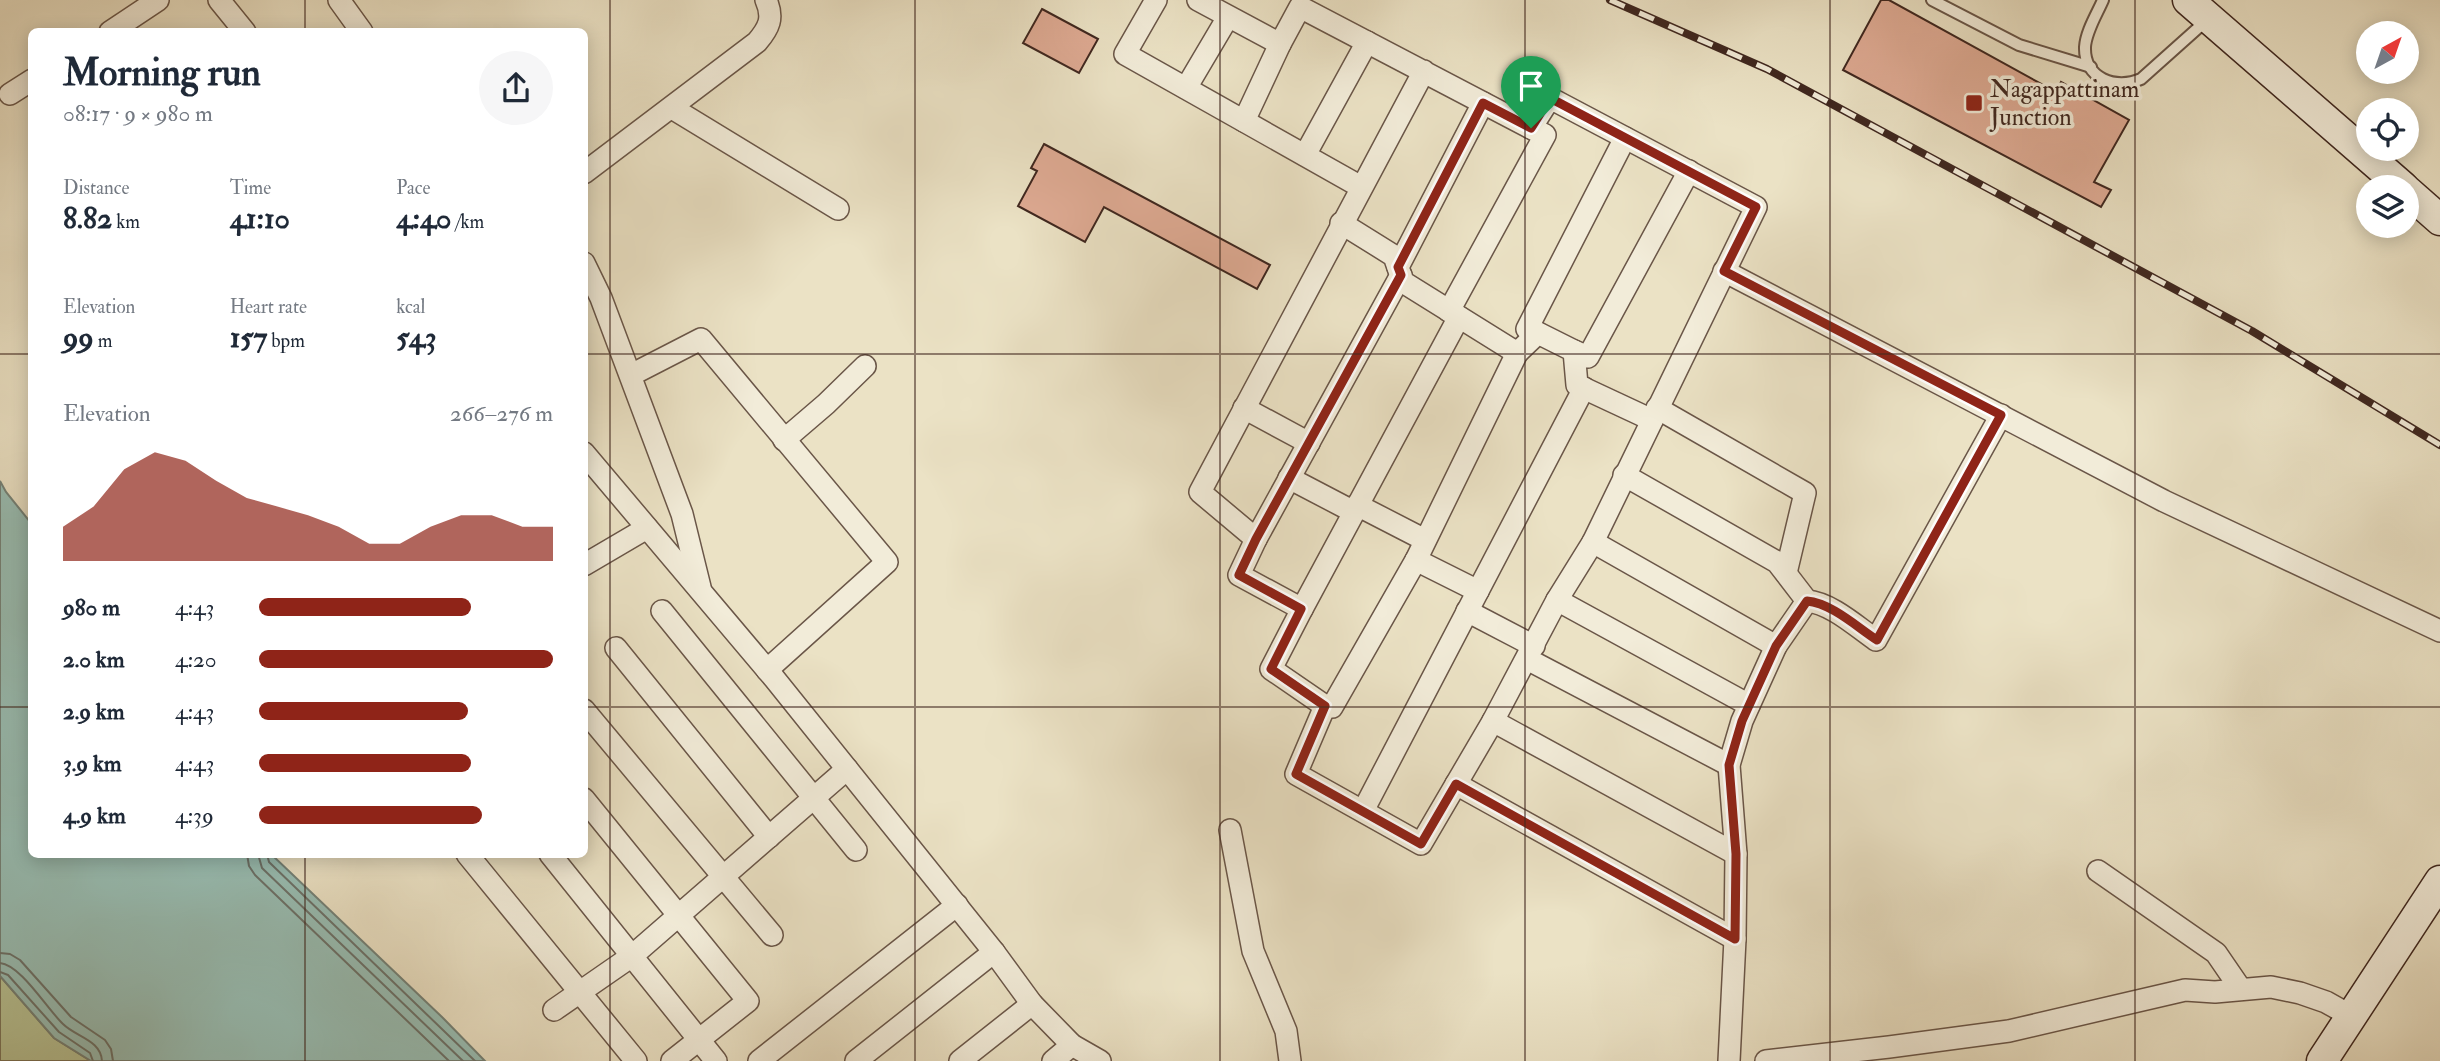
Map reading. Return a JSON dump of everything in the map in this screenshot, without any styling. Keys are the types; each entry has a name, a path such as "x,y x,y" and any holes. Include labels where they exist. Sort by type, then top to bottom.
{"main road":[{"path":"2199,9 2390,175"},
{"path":"2419,200 2440,219"},
{"path":"2322,1061 2440,881"}],"street":[{"path":"116,28 158,0"},
{"path":"219,0 242,28"},
{"path":"339,0 359,28"},
{"path":"588,170 757,42 771,18 766,0"},
{"path":"1156,0 1125,54 1361,187"},
{"path":"1198,0 1280,44"},
{"path":"1244,121 1300,7 1545,135 1356,509 1271,669 1325,706 1332,707 1416,560 1517,353 1538,333"},
{"path":"1186,89 1228,17"},
{"path":"1305,155 1367,42"},
{"path":"1256,539 1200,492 1424,71"},
{"path":"10,94 28,83"},
{"path":"1325,706 1296,774 1421,844 1493,721 1557,600 1593,542 1756,207 1550,98 1531,128"},
{"path":"1301,609 1239,575 1399,271 1483,103"},
{"path":"672,108 838,209"},
{"path":"1625,138 1527,329 1588,357 1689,171"},
{"path":"1341,223 1394,256 1403,282 1517,353"},
{"path":"588,271 631,375 682,514 702,592"},
{"path":"1724,271 2164,501 2440,631"},
{"path":"631,375 701,339 887,562 767,670"},
{"path":"1574,351 1577,385 1654,414 1805,493 1786,573"},
{"path":"783,440 865,366"},
{"path":"1363,811 1584,388"},
{"path":"1244,408 1309,443"},
{"path":"1625,475 1777,562 1807,601 1834,612 1877,640 2001,415"},
{"path":"588,458 767,670 957,905 1032,1004 1072,1045 1100,1061"},
{"path":"1289,478 1425,540"},
{"path":"588,563 647,528"},
{"path":"1593,542 1776,646"},
{"path":"1416,560 1478,591"},
{"path":"1557,600 1749,705"},
{"path":"1729,1061 1736,854 1729,765 1749,705 1776,646 1807,601"},
{"path":"662,611 856,850"},
{"path":"1468,611 1531,652 1729,765"},
{"path":"616,648 769,837"},
{"path":"588,715 772,935"},
{"path":"1493,721 1736,854"},
{"path":"554,1010 632,956 847,769"},
{"path":"1456,784 1735,939"},
{"path":"588,804 748,1001 672,1061"},
{"path":"1230,830 1253,951 1286,1031 1290,1061"},
{"path":"470,858 636,1061"},
{"path":"553,858 716,1061"},
{"path":"2098,871 2216,953 2240,988"},
{"path":"759,1061 957,905"},
{"path":"856,1061 994,953"},
{"path":"1766,1061 1889,1048 2009,1031 2185,990 2215,992 2271,987 2326,1002 2351,1017"},
{"path":"960,1061 1032,1004"},
{"path":"1053,1061 1072,1045"}],"lane":[{"path":"1932,0 2019,45 2091,67"},
{"path":"2103,0 2085,47 2087,61 2106,81 2118,85 2141,79 2199,9"}],"green space":[{"path":"0,976 54,1038 91,1061 0,1061"}],"water":[{"path":"0,481 28,519 28,858 275,858 485,1061 91,1061 54,1038 0,976"}],"building":[{"path":"1881,0 1889,0 2056,92 2061,82 2129,120 2094,182 2111,190 2101,207 1843,70"},
{"path":"1042,9 1098,39 1079,73 1023,43"},
{"path":"1044,144 1270,265 1257,289 1104,207 1085,242 1018,206 1037,171 1031,168"}],"railway":[{"path":"1610,0 1767,69 2252,331 2440,445"}],"place":[{"name":"Nagappattinam Junction","path":"1974,103"}],"route":[{"path":"1550,98 1756,207 1724,271 2001,415 1877,640 1834,612 1807,601 1776,646 1742,721 1729,765 1736,854 1735,939 1456,784 1421,844 1296,774 1325,706 1271,669 1301,609 1239,575 1256,539 1401,275 1398,267 1483,103 1531,128 1550,98"}]}
